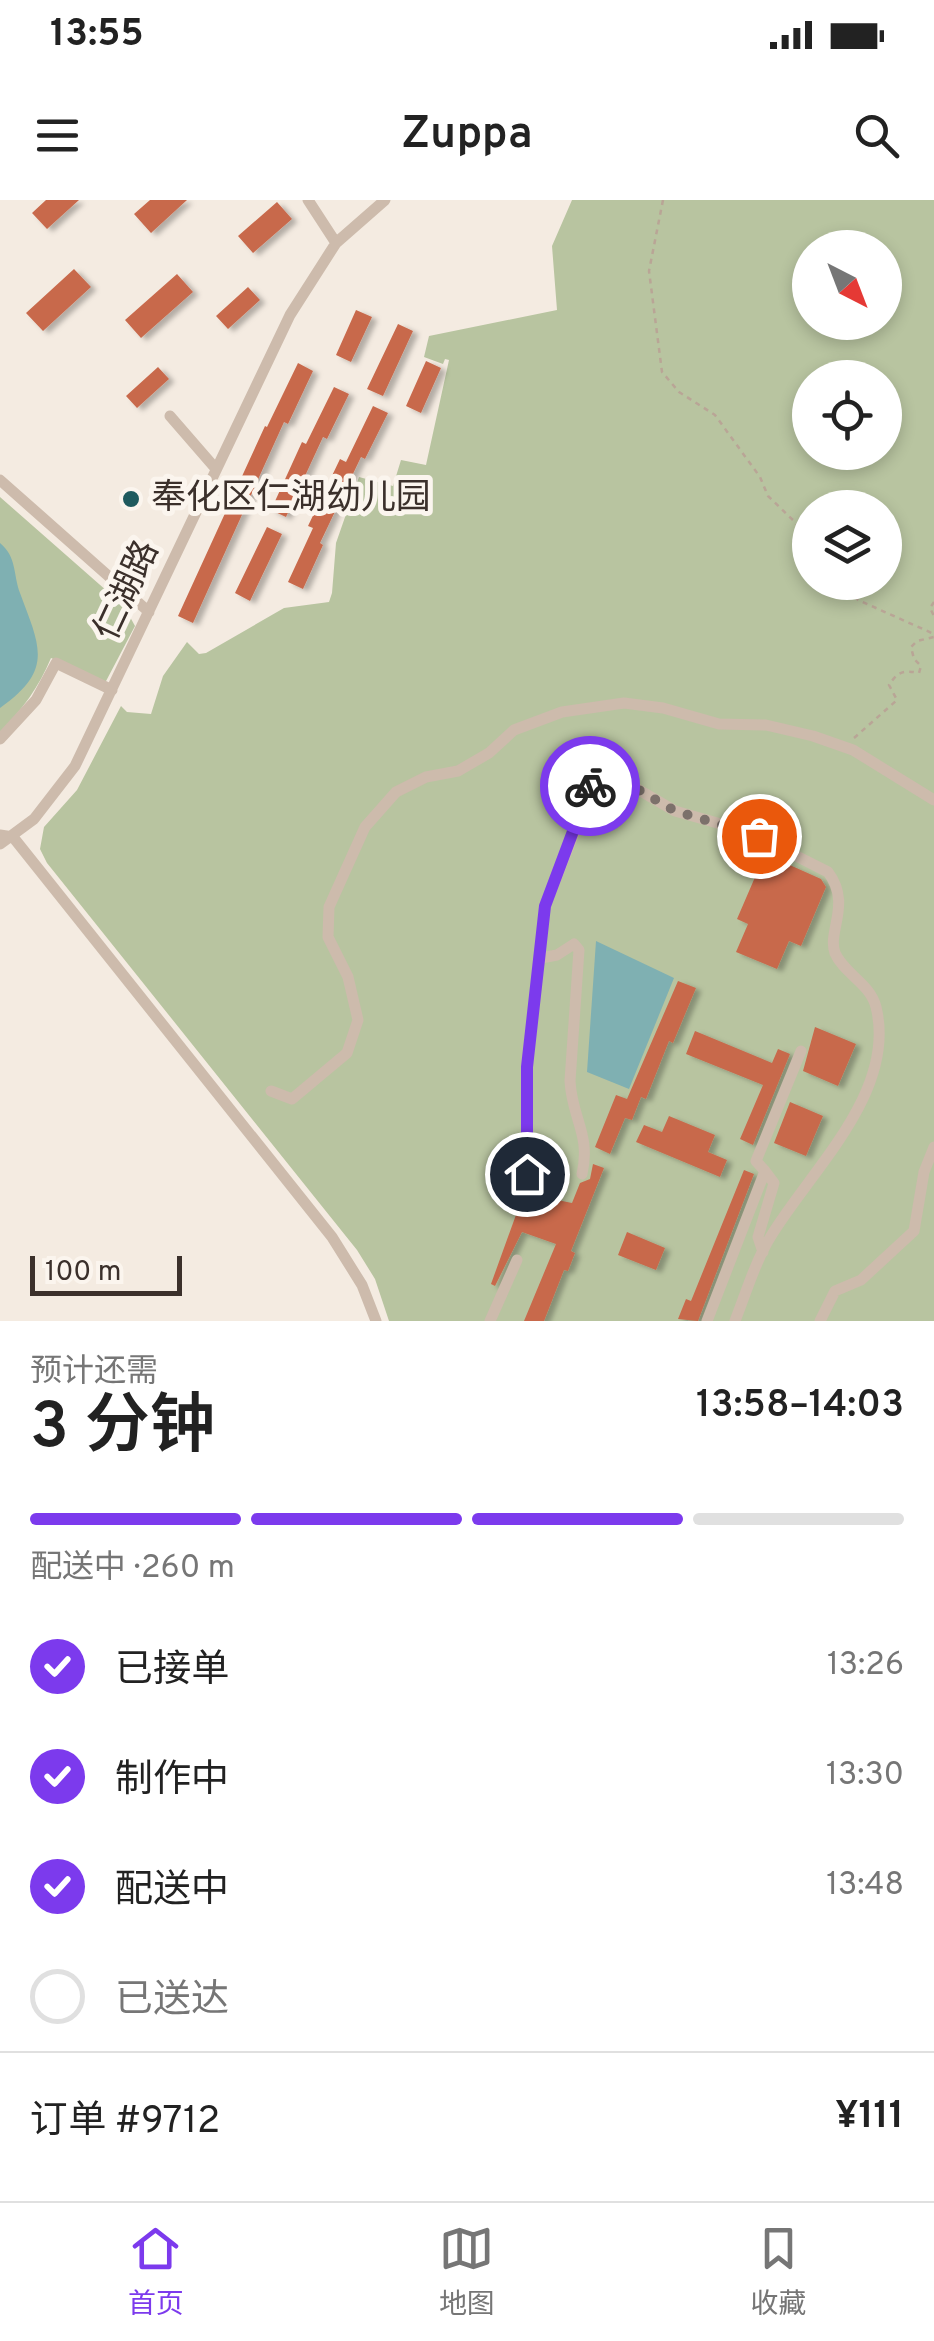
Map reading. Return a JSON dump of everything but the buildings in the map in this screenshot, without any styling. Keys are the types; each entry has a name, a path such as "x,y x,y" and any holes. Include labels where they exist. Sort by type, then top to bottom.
{"street":[{"path":"308,200 336,243"},
{"name":"仁湖路","path":"0,844 43,809 68,777 277,338 336,243 385,200"},
{"path":"170,416 216,469"},
{"path":"0,480 148,612"},
{"path":"0,739 36,700 56,663 112,690"},
{"path":"270,1091 292,1098 346,1053 358,1020 348,977 328,937 329,907 365,827 396,792 426,778 458,771 489,753 514,730 562,712 624,703 663,708 719,724 766,725 849,748 934,800"},
{"path":"527,1174 527,1067 548,892 590,786 601,779 627,783 675,811 759,836 828,872 840,910 836,954 873,998 880,1034 878,1059 875,1072 839,1137 762,1252 734,1321"},
{"path":"7,836 332,1237 362,1285 376,1321"},
{"path":"540,958 578,945 570,1081 571,1099 587,1152 582,1174"},
{"path":"762,1252 758,1236 774,1183 756,1160 801,1050"},
{"path":"820,1321 836,1291 862,1280 914,1230 924,1172 934,1147"},
{"path":"707,1321 765,1171"},
{"path":"490,1321 517,1260"}],"path":[{"path":"663,200 649,271 662,372 679,392 715,415 760,477 768,496 792,519"},
{"path":"858,600 934,636"},
{"path":"934,602 930,608 934,616"},
{"path":"849,748 898,700 889,685 895,675 905,670 920,673 911,647 916,641 934,636"}],"green space":[{"path":"572,200 934,200 934,1321 389,1321 375,1279 357,1250 47,863 40,849 44,827 77,790 121,706 127,712 151,714 163,676 187,642 199,654 206,653 284,608 329,602 336,543 359,477 393,486 401,460 426,465 449,360 445,359 443,364 424,357 429,336 557,310 552,246"},
{"path":"0,497 124,606 135,626 105,683 51,658 29,698 0,732"}],"water":[{"path":"0,543 12,560 38,657 29,682 0,708"},
{"path":"596,941 674,978 629,1089 587,1072"}],"way so far":[{"path":"590,786 601,779 627,783 675,811 759,836"}],"place":[{"name":"奉化区仁湖幼儿园","path":"131,499"}],"route":[{"path":"527,1174 527,1067 545,906 590,786"}]}
